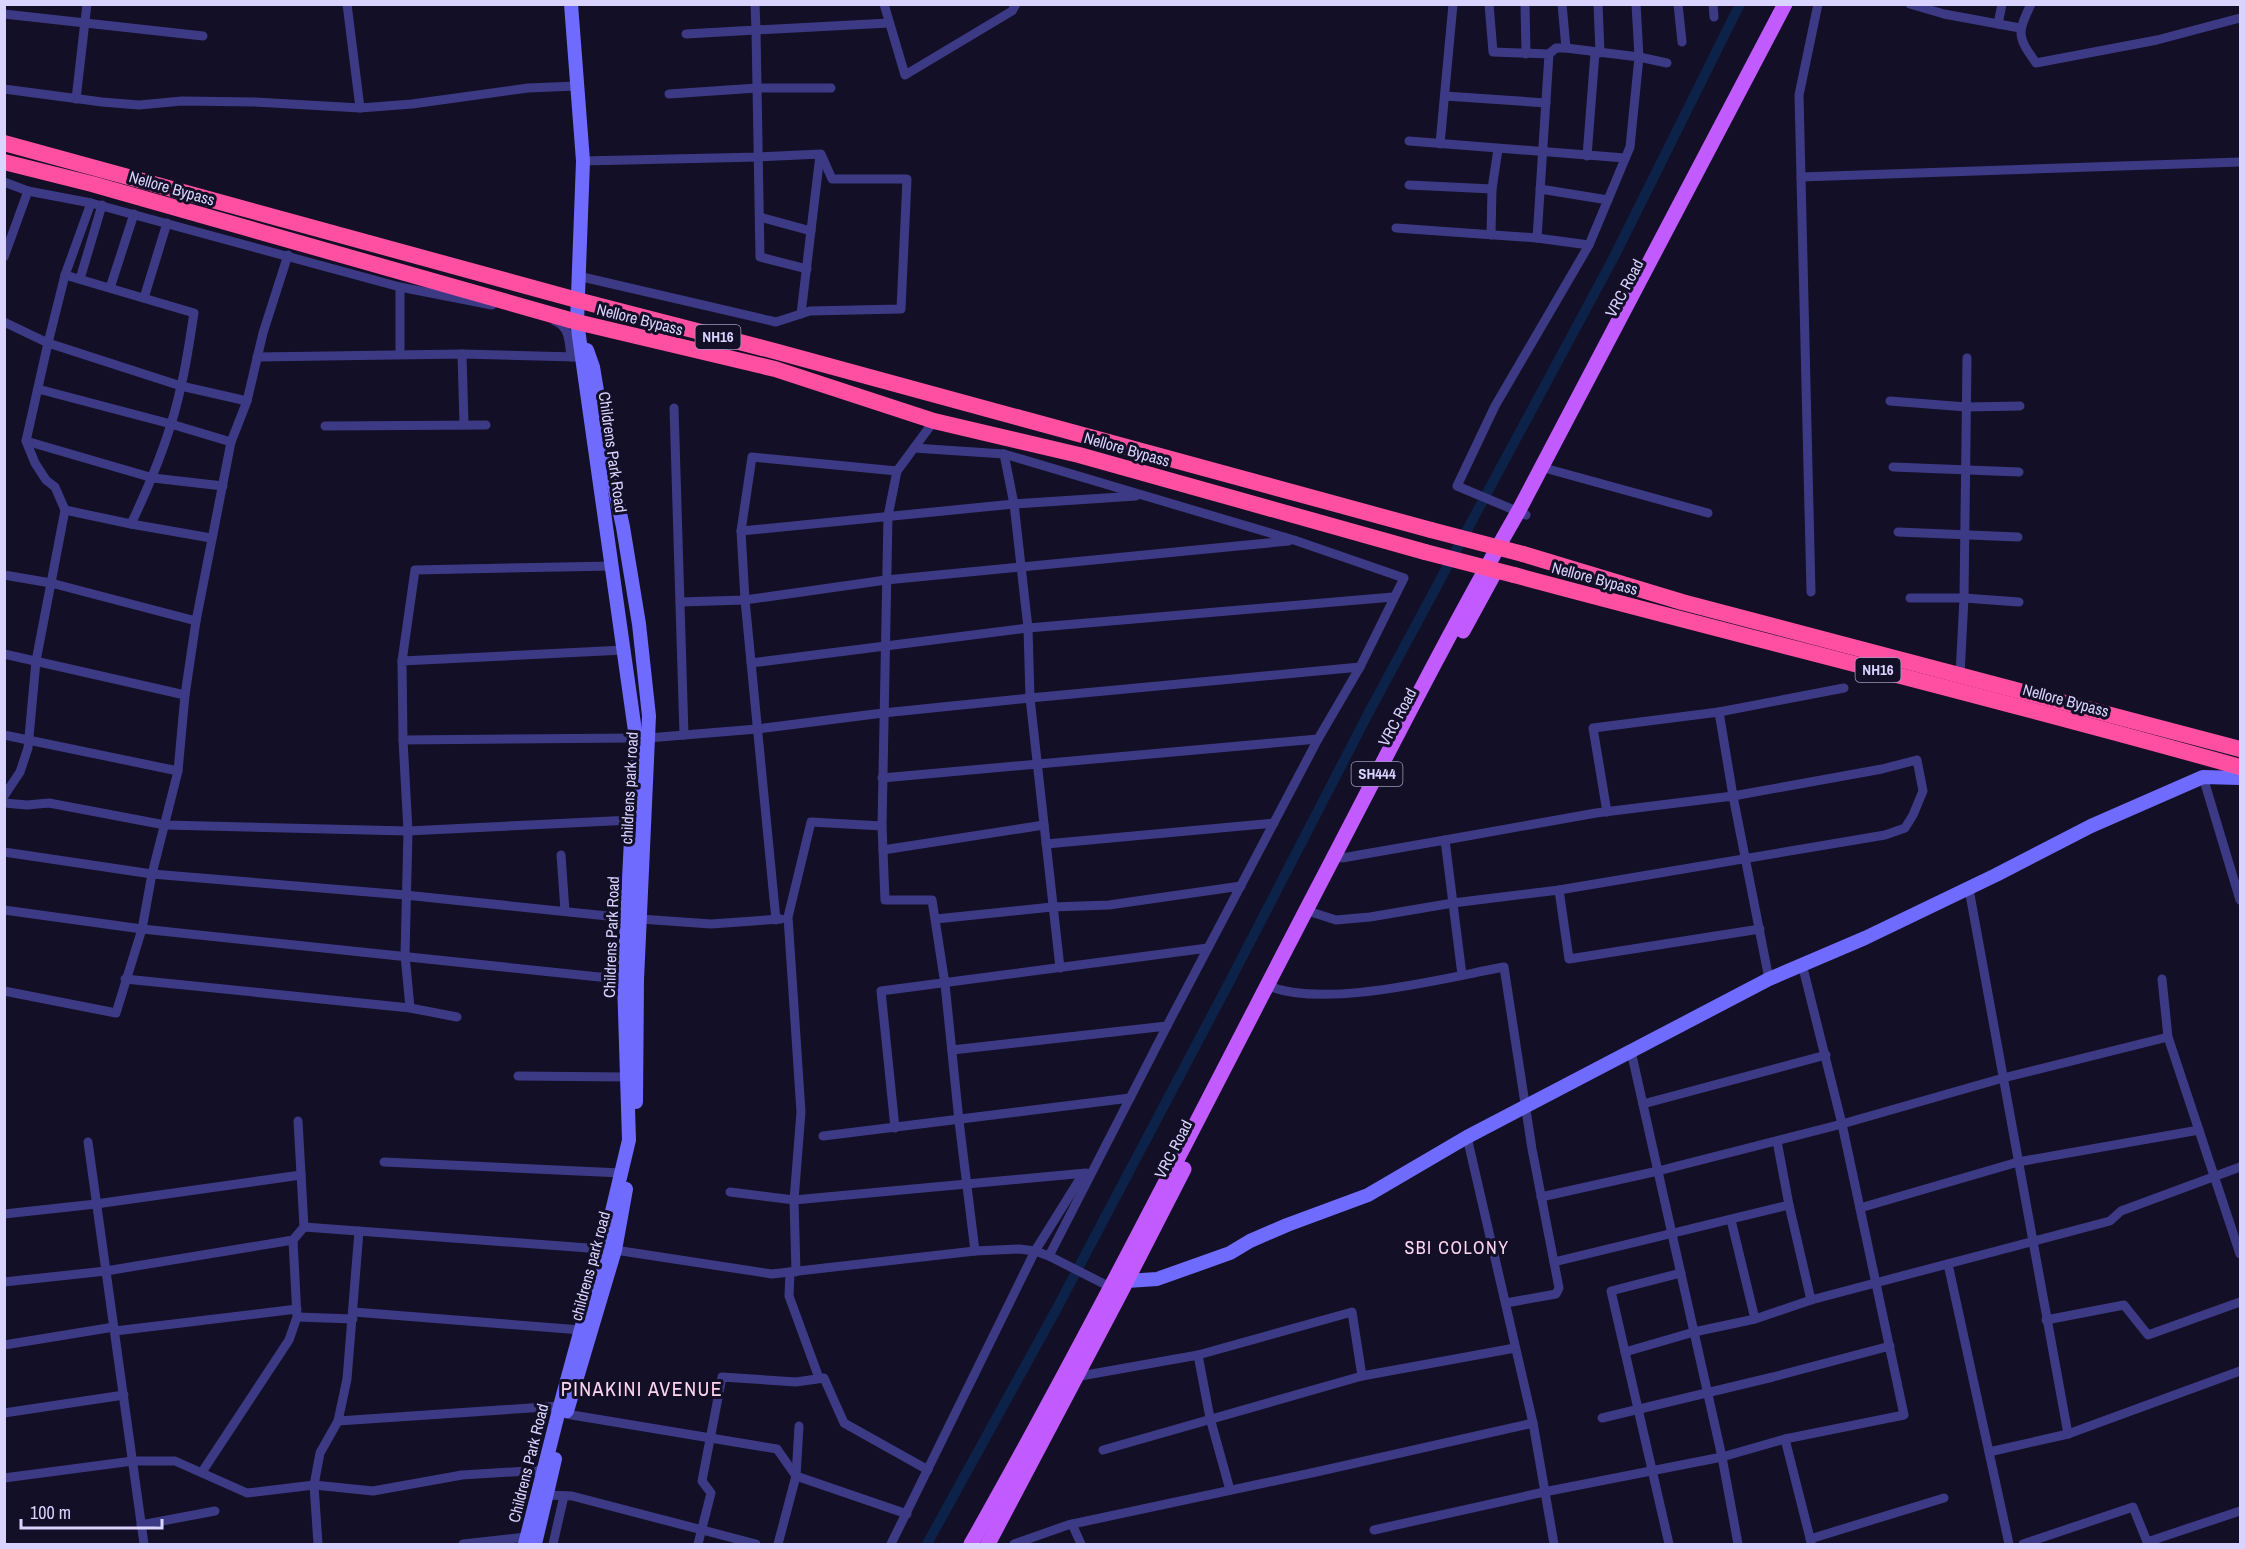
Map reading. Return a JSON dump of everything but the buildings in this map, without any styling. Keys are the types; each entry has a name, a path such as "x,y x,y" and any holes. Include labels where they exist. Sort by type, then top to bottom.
{"highway":[{"name":"Nellore Bypass","path":"4,143 577,300 1524,554 1682,602 2241,749"},
{"name":"Nellore Bypass","path":"4,162 92,184 577,322 775,369 934,422 1079,455 1425,552 1681,620 2002,701 2241,767"}],"main road":[{"name":"SH444","path":"1271,987 1473,590 1522,513 1785,4"},
{"name":"VRC Road","path":"988,1545 1271,987 1314,914 1522,513 1548,469 1792,4"},
{"name":"SH444","path":"971,1545 1120,1287"}],"street":[{"path":"76,99 87,4"},
{"path":"347,4 360,108"},
{"path":"571,4 583,161 577,322"},
{"path":"755,4 760,257 807,269"},
{"path":"884,4 905,75 1012,11 1016,4"},
{"path":"1440,144 1453,4"},
{"path":"1489,4 1492,52 1549,54 1556,48 1566,48 1639,57 1667,63"},
{"path":"1525,4 1526,54"},
{"path":"1562,4 1566,48"},
{"path":"1587,156 1598,53 1598,4"},
{"path":"1522,513 1457,486 1495,406 1589,245 1630,147 1639,57 1636,4"},
{"path":"1678,4 1682,42"},
{"path":"1713,4 1714,17"},
{"path":"1811,592 1799,95 1818,4"},
{"path":"1910,4 1944,14 2020,28"},
{"path":"1998,24 2002,4"},
{"path":"2031,4 2020,28 2024,46 2036,63 2157,40 2241,18"},
{"path":"4,14 203,36"},
{"path":"686,34 889,23"},
{"path":"1537,238 1549,54"},
{"path":"4,89 140,105 182,101 255,102 360,108 412,104 528,88 577,86"},
{"path":"669,94 757,88 831,88"},
{"path":"1445,96 1546,103"},
{"path":"1409,141 1625,158"},
{"path":"1491,235 1492,189 1498,149"},
{"path":"583,161 759,158 821,154"},
{"path":"578,276 776,322 810,311 900,309 907,179 832,179 821,154"},
{"path":"801,314 821,154"},
{"path":"1801,177 2241,162"},
{"path":"4,182 28,191 91,202 400,287 540,315 562,324 581,358"},
{"path":"1409,185 1492,189"},
{"path":"1540,189 1608,200"},
{"path":"4,257 28,191"},
{"path":"4,796 20,772 30,741 36,661 65,510 55,487 46,480 35,463 26,441 65,275 91,202"},
{"path":"80,279 102,205"},
{"path":"110,288 134,214"},
{"path":"760,217 811,231"},
{"path":"144,298 167,223"},
{"path":"1396,228 1537,238 1589,245"},
{"path":"4,992 116,1012 142,929 152,873 178,771 185,695 196,621 231,442 247,401 257,357 288,255"},
{"path":"65,275 194,313 181,386 171,424 153,478 131,524"},
{"path":"400,287 400,354"},
{"path":"4,322 48,343 181,386 247,401"},
{"name":"childrens park road","path":"563,1410 572,1398 578,1357 609,1249 636,1136 631,980 642,738 649,716 639,624 581,358 577,322"},
{"path":"257,357 462,354 581,358"},
{"path":"462,354 464,425"},
{"name":"Childrens Park Road","path":"581,358 624,650 642,738 632,820 634,918"},
{"path":"1960,675 1964,598 1967,358"},
{"path":"38,389 231,442"},
{"path":"1890,401 1966,407 2020,406"},
{"path":"674,408 684,735"},
{"path":"934,422 897,471 888,516 882,778 885,900 932,900 945,984 975,1251"},
{"path":"325,426 486,425"},
{"path":"26,441 153,478 223,486"},
{"path":"914,448 1004,454 1294,540 1404,578 1360,666 1318,739 1130,1098 1088,1173 1049,1257"},
{"path":"1004,454 1014,504 1028,628 1030,698 1060,968"},
{"path":"776,920 745,600 741,531 752,457 897,471"},
{"path":"1893,467 2019,472"},
{"path":"1548,469 1708,513"},
{"path":"741,531 1014,504 1142,495"},
{"path":"65,510 211,538"},
{"path":"1898,532 2018,537"},
{"path":"680,602 745,600 886,580 1294,540"},
{"path":"410,1008 405,955 408,831 402,661 415,570 613,566"},
{"path":"4,575 51,583 196,621"},
{"path":"751,663 1028,628 1393,597"},
{"path":"1910,598 1964,598 2019,602"},
{"path":"402,661 624,650"},
{"path":"4,654 185,695"},
{"path":"403,740 642,738 684,735 757,729 883,712 1360,666"},
{"path":"1607,812 1593,728 1719,712 1844,688"},
{"path":"1719,712 1769,979"},
{"path":"4,735 178,771"},
{"path":"882,778 1318,739"},
{"path":"1314,914 1336,920 1370,917 1453,903 1559,890 1885,835 1905,828 1923,791 1917,760 1882,769 1733,796 1607,812 1342,858"},
{"path":"2203,777 2241,900"},
{"path":"304,1227 609,1249 772,1274 975,1251 1035,1251 1095,1279 1120,1287 1157,1279 1230,1253 1250,1241 1287,1225 1368,1195 1467,1137 1769,979 1865,938 1969,889 2091,826 2203,777 2241,778"},
{"path":"4,803 27,806 49,803 165,825 408,831 632,820"},
{"path":"819,1378 789,1296 793,1272 794,1200 801,1112 788,917 811,822 882,826"},
{"path":"1046,844 1274,823"},
{"path":"883,850 1044,825"},
{"path":"1445,840 1462,975"},
{"path":"4,852 152,873 634,918 711,924 776,920 788,917"},
{"path":"561,855 565,911"},
{"path":"936,919 1052,907 1109,904 1241,886"},
{"path":"1969,889 2068,1434"},
{"path":"1559,890 1569,959 1760,929"},
{"path":"4,910 142,929 631,980"},
{"path":"896,1128 881,991 1208,948"},
{"path":"1374,1530 1904,1415 1842,1124 1802,964"},
{"path":"1271,987 1289,993 1351,994 1504,967 1525,1106 1559,1288 1556,1294 1506,1303"},
{"path":"125,979 410,1008 457,1017"},
{"path":"2162,979 2168,1037 2241,1254"},
{"name":"Childrens Park Road","path":"529,1542 543,1470 578,1357 580,1330 609,1249 621,1173 629,1140 627,1077 631,980"},
{"path":"952,1050 1167,1026"},
{"path":"1541,1197 1777,1141 2003,1078 2168,1037"},
{"path":"1631,1051 1722,1456 1738,1545"},
{"path":"1643,1104 1826,1055"},
{"path":"518,1076 627,1077"},
{"path":"823,1136 959,1121 1130,1098"},
{"path":"202,1472 289,1340 297,1313 294,1240 304,1227 298,1121"},
{"path":"1860,1208 2018,1162 2199,1130"},
{"path":"1467,1137 1533,1423 1554,1545"},
{"path":"1777,1141 1811,1300"},
{"path":"88,1142 144,1545"},
{"path":"384,1162 621,1173"},
{"path":"1625,1352 1694,1332 1755,1319 1811,1300 2110,1221 2121,1211 2241,1167"},
{"path":"730,1192 794,1200 1088,1173"},
{"path":"891,1545 1035,1251 1088,1173"},
{"path":"4,1214 96,1204 301,1175"},
{"path":"1554,1262 1789,1205"},
{"path":"1731,1220 1755,1319"},
{"path":"318,1545 314,1485 320,1453 338,1420 347,1379 359,1231"},
{"path":"4,1282 106,1271 294,1240"},
{"path":"1948,1264 2009,1545"},
{"path":"1669,1545 1611,1291 1681,1273"},
{"path":"2046,1320 2124,1305 2148,1335 2241,1302"},
{"path":"1075,1377 1198,1354 1352,1312 1362,1376"},
{"path":"4,1345 114,1329 297,1313 580,1330"},
{"path":"1602,1418 1890,1346"},
{"path":"1103,1450 1362,1376 1515,1348"},
{"path":"1198,1354 1210,1418 1230,1490"},
{"path":"1989,1452 2068,1434 2241,1371"},
{"path":"698,1545 711,1493 702,1481 722,1377 796,1382 824,1378 844,1423 928,1470"},
{"path":"4,1413 124,1395"},
{"path":"338,1420 563,1410 777,1449 796,1476 907,1514"},
{"path":"464,1545 529,1542 547,1495 563,1410"},
{"path":"1014,1545 1072,1524 1327,1470 1533,1423"},
{"path":"778,1545 796,1476 800,1426"},
{"path":"1785,1440 1811,1542 1944,1498"},
{"path":"4,1478 133,1461 175,1461 247,1493 314,1485 373,1491 462,1475 543,1470"},
{"path":"547,1495 564,1496 756,1545"},
{"path":"553,1545 564,1496"},
{"path":"2023,1545 2133,1506 2148,1543 2241,1510"},
{"path":"141,1525 215,1511"},
{"path":"1072,1524 1082,1545"}],"waterway":[{"path":"927,1544 1056,1310 1368,714 1614,257 1740,4"}],"district":[{"name":"SBI COLONY","path":"1457,1248"},
{"name":"PINAKINI AVENUE","path":"642,1389"}]}
